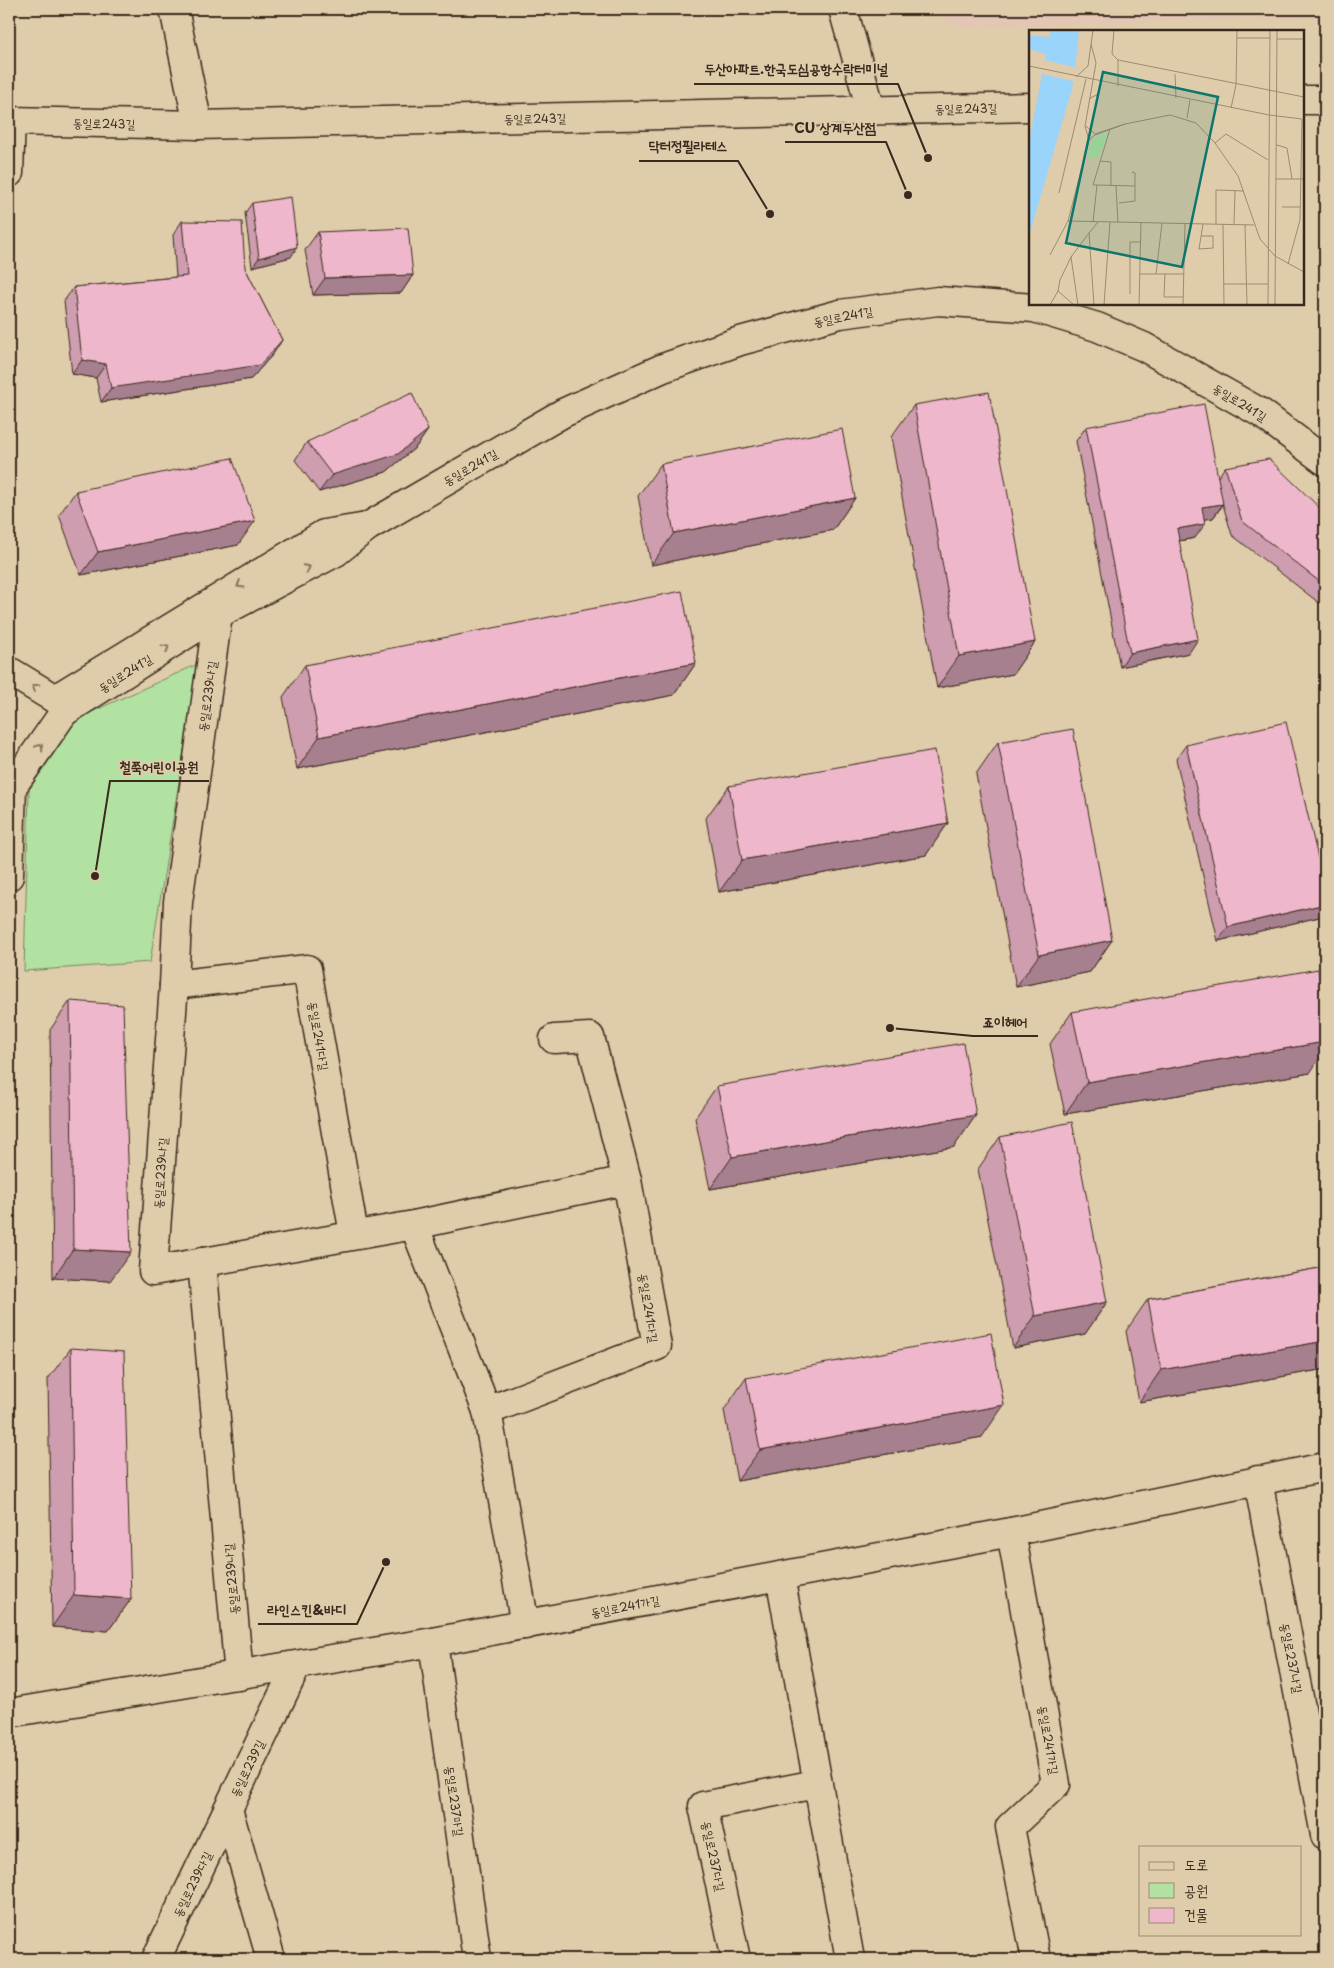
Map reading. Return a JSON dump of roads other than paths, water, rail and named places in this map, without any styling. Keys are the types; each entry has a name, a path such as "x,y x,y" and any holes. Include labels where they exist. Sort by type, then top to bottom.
{"main road":[{"path":"174,9 198,126"},
{"path":"843,9 871,110"},
{"path":"1304,100 1325,100"},
{"name":"동일로243길","path":"10,121 198,126 1029,106"},
{"path":"9,173 10,121"},
{"name":"동일로241길","path":"11,781 64,712 218,614 336,552 367,527 563,413 663,368 740,341 840,314 938,301 1034,306 1097,327 1144,347 1261,413 1325,461"},
{"name":"동일로241길","path":"9,671 55,699 324,534 367,527"},
{"name":"동일로239나길","path":"218,614 178,902 174,986 153,1271 202,1262 239,1676"},
{"path":"9,876 11,781"},
{"name":"동일로241다길","path":"174,986 307,969 354,1234"},
{"name":"동일로241다길","path":"487,1411 657,1346 627,1180 590,1037 554,1039"},
{"path":"202,1262 414,1225 627,1180"},
{"path":"414,1225 487,1411 525,1625"},
{"name":"동일로241가길","path":"9,1713 296,1667 525,1625 1011,1532 1325,1467"},
{"name":"동일로237나길","path":"1258,1480 1325,1834"},
{"name":"동일로241가길","path":"1011,1532 1056,1784 1010,1827 1036,1959"},
{"path":"780,1576 816,1784 850,1959"},
{"name":"동일로237마길","path":"433,1642 477,1959"},
{"name":"동일로239길","path":"271,1959 228,1809 296,1667"},
{"name":"동일로237다길","path":"736,1959 703,1806 816,1784"},
{"name":"동일로239다길","path":"156,1959 228,1809"}],"place":[{"name":"두산아파트.한국도심공항수락터미널","path":"928,158"},
{"name":"CU 상계두산점","path":"908,195"},
{"name":"닥터정필라테스","path":"770,214"},
{"name":"철쭉어린이공원","path":"95,876"},
{"name":"죠이헤어","path":"890,1028"},
{"name":"라인스킨&바디","path":"386,1562"}]}
